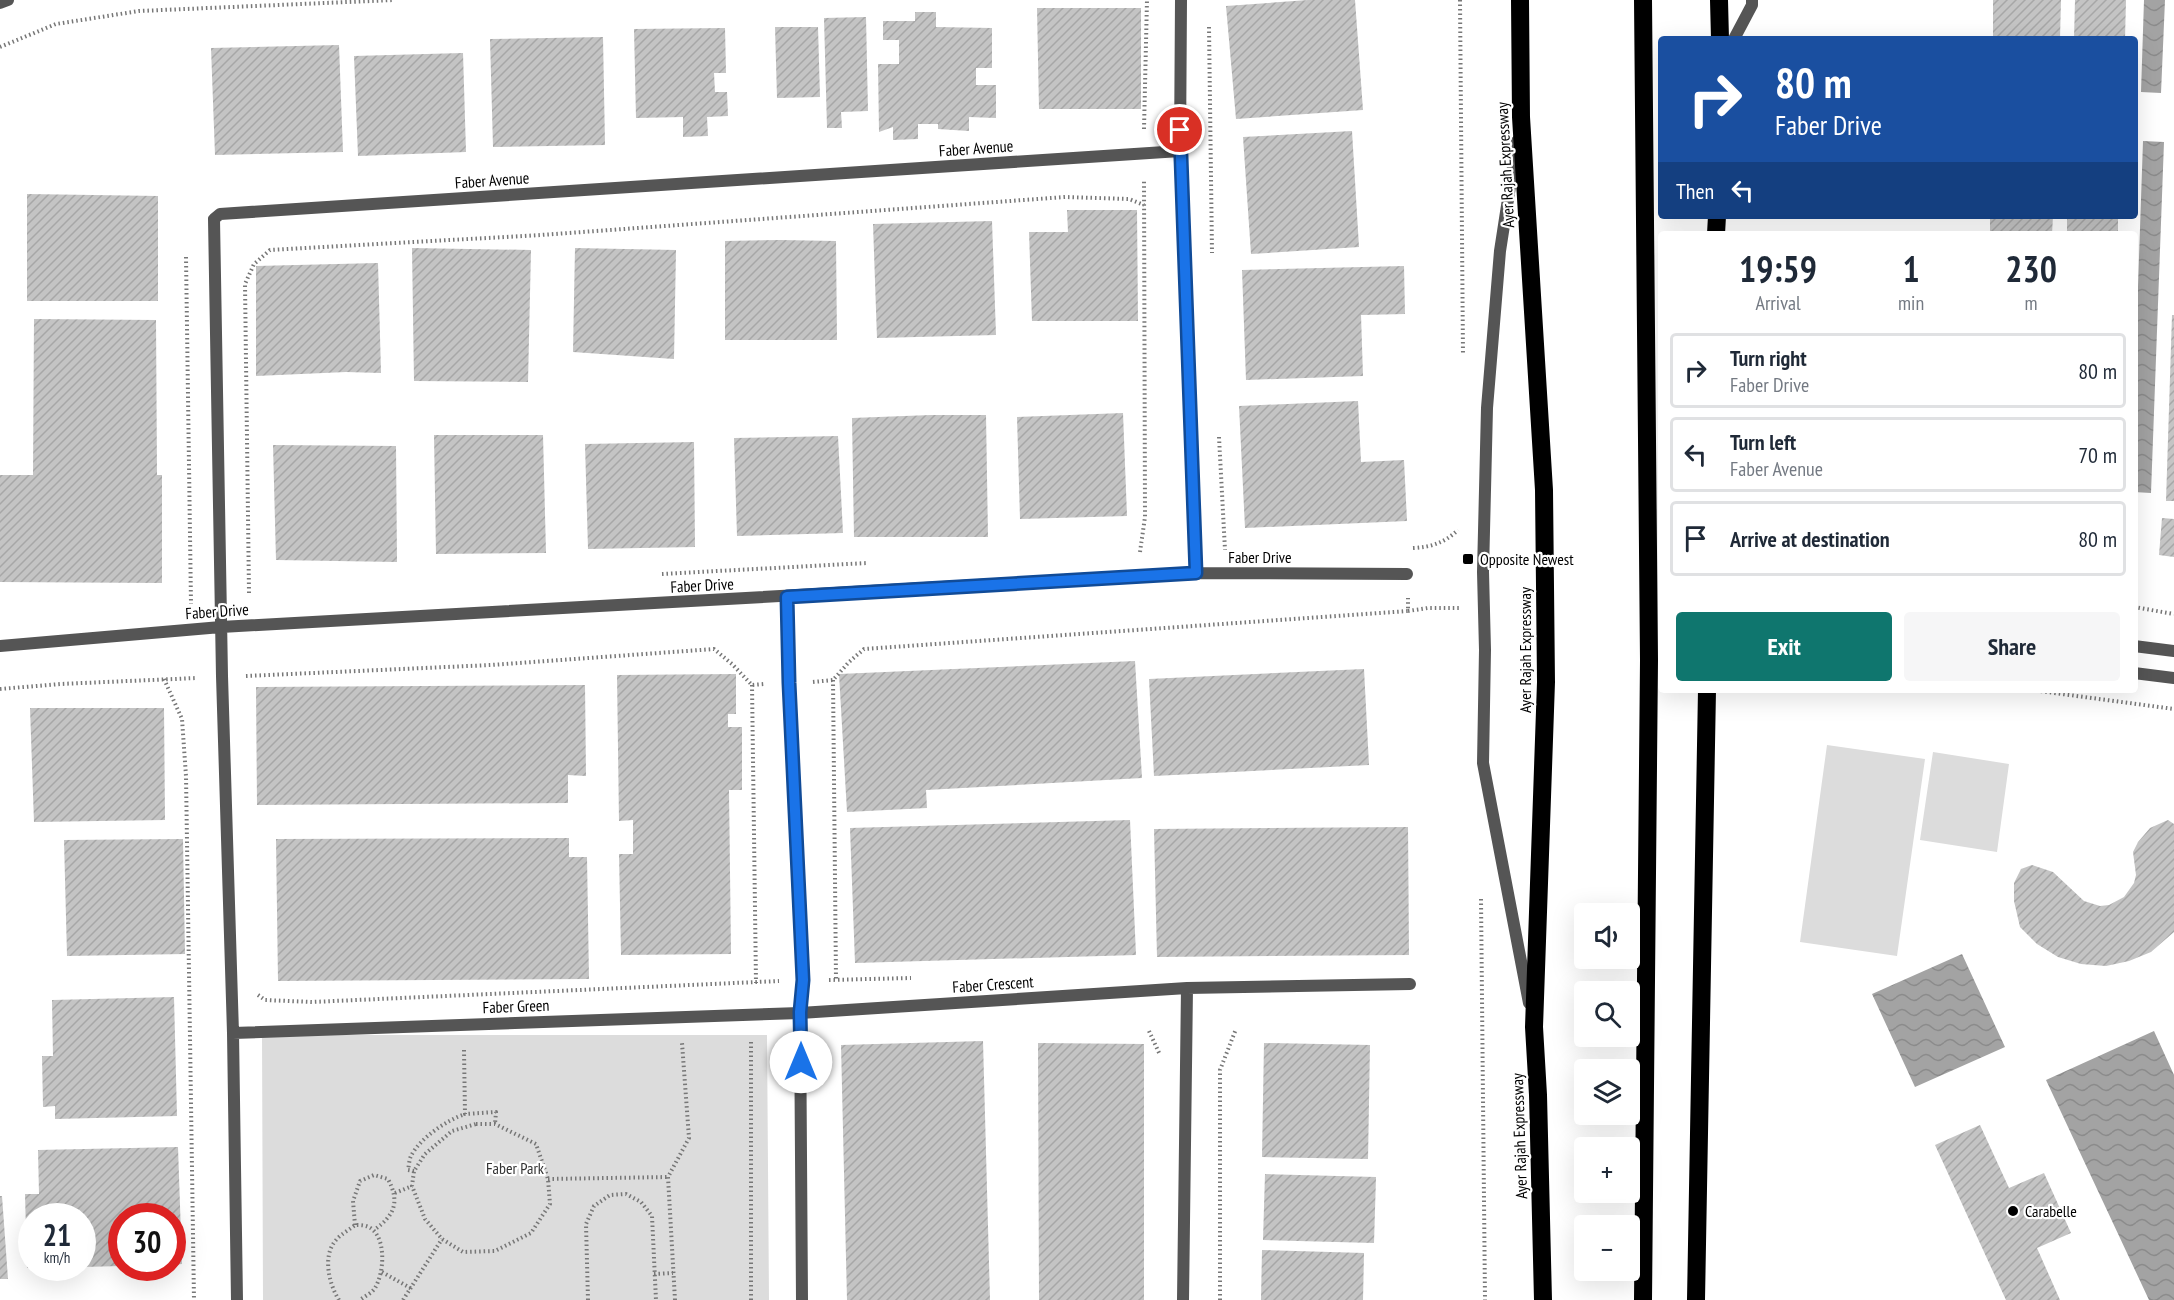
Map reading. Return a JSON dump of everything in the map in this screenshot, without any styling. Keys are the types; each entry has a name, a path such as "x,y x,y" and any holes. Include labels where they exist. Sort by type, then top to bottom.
{"highway":[{"name":"Ayer Rajah Expressway","path":"1520,0 1521,117 1544,490 1546,682 1534,1027 1543,1300"},
{"path":"1643,0 1649,660 1643,1300"},
{"path":"1719,0 1720,36"},
{"path":"1696,1300 1707,697"}],"street":[{"path":"0,3 8,0"},
{"path":"1181,0 1180,152 1196,573"},
{"path":"1736,36 1752,5 1752,0"},
{"path":"1521,117 1500,251 1487,408 1483,572 1485,650 1483,763 1534,1027"},
{"name":"Faber Avenue","path":"221,627 214,219 220,214 1180,152"},
{"name":"Faber Drive","path":"0,646 221,627 1196,573 1407,574"},
{"path":"787,597 803,980 800,1012 802,1300"},
{"path":"221,627 233,1033 237,1300"},
{"path":"2138,646 2174,651"},
{"path":"2138,674 2174,678"},
{"name":"Faber Crescent","path":"800,1012 1187,988 1410,984"},
{"path":"1183,1300 1187,988"},
{"name":"Faber Green","path":"233,1033 800,1012"}],"path":[{"path":"0,46 56,24 139,11 394,0"},
{"path":"1140,553 1144,517 1144,154 1147,0"},
{"path":"1460,0 1463,357"},
{"path":"1209,23 1212,255"},
{"path":"249,600 245,284 254,264 270,250 541,235 1065,197 1129,199 1144,205"},
{"path":"186,248 191,604"},
{"path":"1219,432 1225,551"},
{"path":"1406,548 1430,547 1448,539"},
{"path":"1407,574 1408,611"},
{"path":"836,980 833,680 864,649 1428,608 1466,608"},
{"path":"2138,608 2174,614"},
{"path":"0,689 222,676 491,665 714,649 752,685 756,982"},
{"path":"250,683 253,675"},
{"path":"164,679 182,719 186,776 194,1300"},
{"path":"752,685 833,680"},
{"path":"2054,693 2174,709"},
{"path":"1480,894 1485,1300"},
{"path":"253,986 256,994 265,1000 312,1002 919,977"},
{"path":"1220,1300 1220,1070 1236,1029"},
{"path":"675,1300 668,1178 689,1138 681,1033"},
{"path":"751,1033 751,1300"},
{"path":"464,1043 465,1114"},
{"path":"414,1171 408,1170 411,1155 441,1126 465,1114 478,1112 496,1112 495,1125"},
{"path":"476,1124 495,1125 536,1144 548,1179 550,1204 531,1233 495,1251 463,1252 442,1239 425,1219 412,1186 414,1171 425,1154 452,1131 476,1124"},
{"path":"355,1225 352,1201 360,1181 374,1174 388,1179 395,1192 392,1212 385,1223 374,1230"},
{"path":"548,1179 668,1178"},
{"path":"395,1192 412,1186"},
{"path":"588,1300 586,1224 594,1206 610,1196 626,1194 641,1202 652,1216 656,1300"},
{"path":"339,1300 333,1291 327,1263 334,1241 355,1225 374,1230 383,1253 382,1272 374,1289 360,1300"},
{"path":"403,1300 442,1239"},
{"path":"382,1272 412,1289"},
{"path":"654,1274 673,1273"}],"green space":[{"path":"1827,745 1925,759 1897,956 1800,942"},
{"path":"1933,752 2009,764 1997,852 1920,840"},
{"name":"Faber Park","path":"262,1035 767,1035 769,1300 263,1300"}],"water":[{"path":"2144,0 2165,0 2161,93 2141,92"},
{"path":"2143,141 2164,142 2151,493 2138,492 2138,287"},
{"path":"1962,954 2005,1047 1915,1087 1872,994"},
{"path":"2154,1031 2174,1075 2174,1300 2149,1300 2046,1080"}],"building":[{"path":"1308,0 1355,0 1363,110 1236,119 1226,6"},
{"path":"1993,0 2061,0 2060,36 1993,36"},
{"path":"2075,0 2126,0 2125,36 2074,36"},
{"path":"1037,8 1141,8 1141,109 1039,109"},
{"path":"915,12 936,12 936,27 992,28 992,68 976,68 976,85 996,85 996,118 969,117 969,131 938,129 938,124 918,124 918,139 893,140 893,127 879,132 878,64 899,64 899,40 883,40 883,21 915,21"},
{"path":"866,17 868,111 841,112 842,128 827,128 824,18"},
{"path":"775,27 818,27 820,97 777,98"},
{"path":"725,28 726,73 714,73 715,92 727,92 728,116 707,117 708,136 683,137 683,117 636,118 634,29"},
{"path":"603,37 605,145 493,147 490,39"},
{"path":"339,45 343,152 215,155 211,48"},
{"path":"463,53 466,152 358,156 354,56"},
{"path":"1352,131 1359,247 1251,254 1243,137"},
{"path":"27,194 158,196 158,301 27,301"},
{"path":"1067,210 1137,210 1138,321 1032,321 1029,232 1068,232"},
{"path":"1990,219 2053,219 2052,231 1990,231"},
{"path":"2067,219 2118,219 2118,231 2067,231"},
{"path":"992,221 996,335 877,338 873,224"},
{"path":"725,241 836,241 837,340 725,340"},
{"path":"412,248 531,250 528,382 414,381"},
{"path":"575,248 676,250 674,359 573,352"},
{"path":"378,263 381,373 346,372 256,376 256,266"},
{"path":"1404,266 1405,314 1361,315 1363,376 1246,380 1242,270"},
{"path":"2172,315 2174,315 2174,501 2166,501"},
{"path":"34,319 156,320 157,475 162,475 162,583 0,582 0,475 33,475"},
{"path":"1358,401 1361,462 1404,460 1407,521 1245,528 1239,406"},
{"path":"1123,413 1127,516 1020,519 1017,417"},
{"path":"986,415 988,537 854,537 852,418"},
{"path":"434,435 543,435 546,553 436,554"},
{"path":"838,436 843,533 737,536 734,438"},
{"path":"694,442 695,547 588,549 585,444"},
{"path":"273,445 396,446 397,562 276,560"},
{"path":"2162,518 2174,519 2174,557 2159,555"},
{"path":"1135,661 1142,778 926,790 927,808 847,812 839,674"},
{"path":"1364,669 1369,765 1154,776 1149,679"},
{"path":"736,674 736,714 728,714 728,727 742,727 742,790 729,790 731,954 621,955 619,854 633,854 633,820 619,821 617,675"},
{"path":"585,685 586,776 568,775 568,803 257,805 256,687"},
{"path":"30,708 164,708 165,820 34,822"},
{"path":"1130,820 1136,955 855,963 850,828"},
{"path":"2168,820 2174,824 2174,932 2151,952 2129,961 2106,966 2081,964 2058,957 2037,944 2020,927 2014,901 2014,883 2021,869 2032,865 2053,872 2084,901 2100,906 2109,905 2124,897 2134,883 2136,875 2133,852 2138,842 2150,828"},
{"path":"1408,827 1409,955 1157,957 1154,829"},
{"path":"569,838 569,857 587,857 589,979 278,981 276,839"},
{"path":"183,839 185,954 67,956 64,840"},
{"path":"174,997 177,1116 55,1119 55,1106 43,1107 42,1056 53,1056 52,1000"},
{"path":"983,1041 990,1300 847,1300 841,1045"},
{"path":"1038,1043 1144,1044 1144,1300 1039,1300"},
{"path":"1264,1043 1370,1045 1368,1159 1262,1157"},
{"name":"Carabelle","path":"1980,1125 2009,1188 2044,1173 2071,1233 2037,1248 2060,1300 2006,1300 1935,1145"},
{"path":"178,1147 180,1203 108,1203 108,1266 96,1267 96,1203 25,1203 25,1194 39,1194 38,1150"},
{"path":"1265,1174 1376,1177 1374,1243 1263,1240"},
{"path":"0,1196 2,1196 8,1279 0,1279"},
{"path":"1262,1250 1364,1253 1363,1300 1261,1300"}],"place":[{"name":"Opposite Newest","path":"1468,559"},
{"name":"Carabelle","path":"2013,1211"}],"route":[{"path":"801,1062 800,1012 803,980 787,597 1196,573 1180,130"}]}
